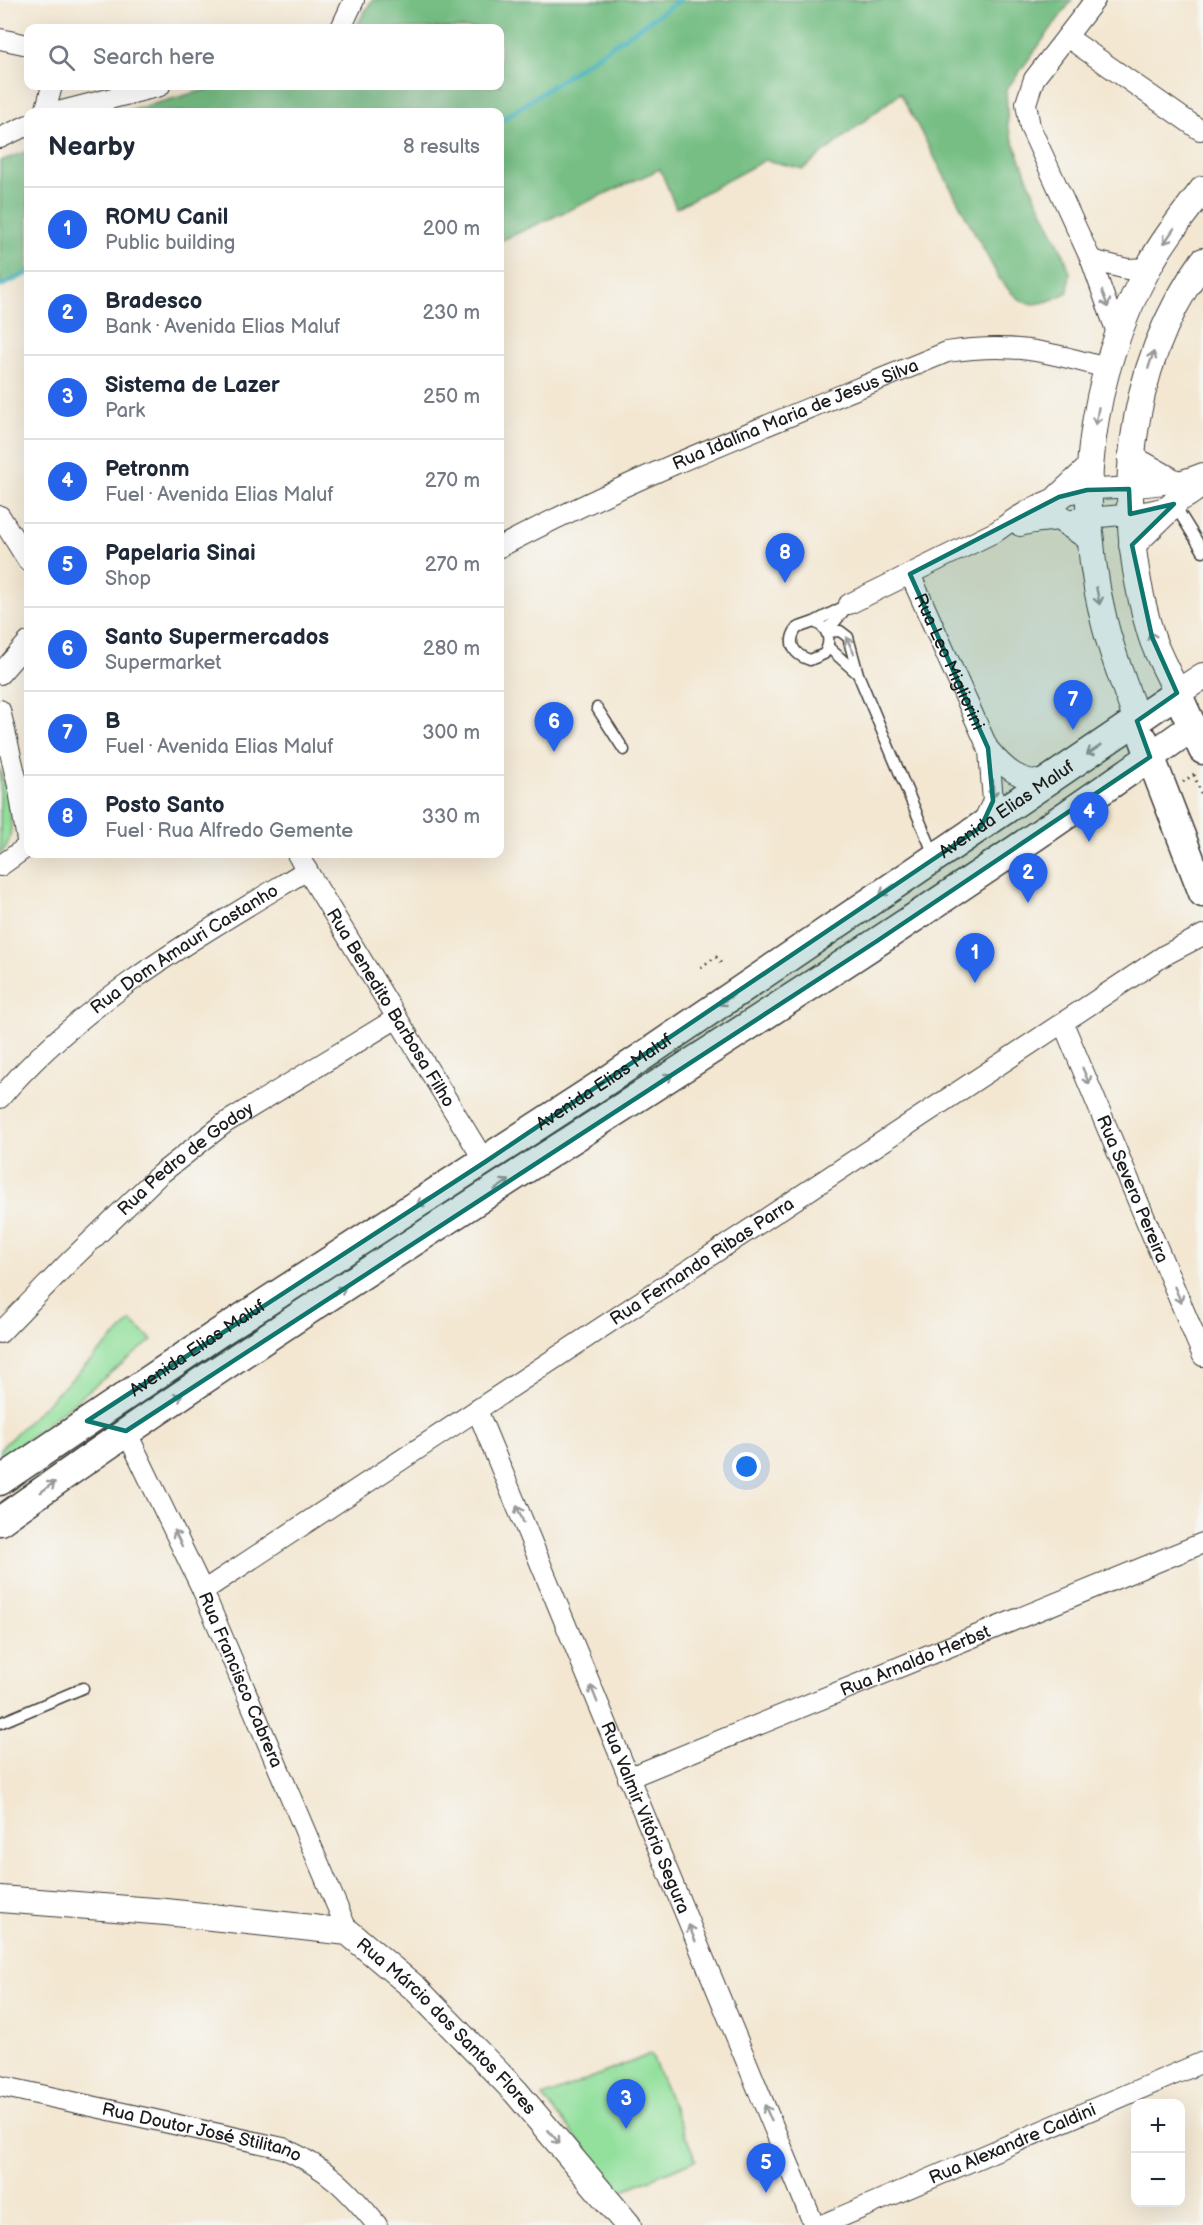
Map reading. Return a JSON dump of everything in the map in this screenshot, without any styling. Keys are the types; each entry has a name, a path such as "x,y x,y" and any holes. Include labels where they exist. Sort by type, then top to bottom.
{"main road":[{"name":"Avenida Elias Maluf","path":"0,1481 87,1421 485,1162 1051,781 1177,693"},
{"path":"1177,693 1198,743"},
{"path":"1137,721 1203,893"},
{"name":"Avenida Elias Maluf","path":"0,1521 126,1431 877,942 1150,757 1198,743"},
{"path":"877,942 939,887 940,876 935,857"},
{"path":"87,1421 106,1422 126,1431"}],"street":[{"path":"343,24 354,0"},
{"path":"1095,0 1034,79 1026,103 1029,127 1091,260 1118,336"},
{"path":"1067,37 1202,132"},
{"path":"0,39 24,44"},
{"path":"46,108 51,90"},
{"path":"109,90 120,96"},
{"path":"74,108 144,90"},
{"path":"0,138 24,127"},
{"path":"1137,721 1103,620 1089,527 1087,480 1106,368 1118,336 1148,268 1203,189"},
{"path":"1091,260 1127,269 1148,268"},
{"path":"1177,693 1152,637 1138,583 1132,545 1129,489 1131,458 1144,382 1158,339 1185,285 1203,261"},
{"name":"Rua Idalina Maria de Jesus Silva","path":"504,545 566,512 646,475 948,352 987,346 1022,347 1106,368"},
{"path":"1131,458 1175,493"},
{"path":"1132,545 1175,493 1203,473"},
{"path":"1087,480 1129,489 1175,493"},
{"path":"849,604 997,531 1043,519 1060,508 1087,480"},
{"path":"1089,527 1130,514 1175,493 1203,485"},
{"path":"1060,508 1089,527"},
{"path":"0,516 24,555"},
{"name":"Rua Leo Migliorini","path":"910,574 988,748 993,776 993,801 981,827"},
{"path":"0,674 24,647"},
{"name":"Avenida Elias Maluf","path":"1177,693 1203,676"},
{"path":"0,710 24,822"},
{"name":"Rua Leo Migliorini","path":"988,748 1005,768 1023,779 1051,781"},
{"path":"0,866 24,850"},
{"name":"Rua Benedito Barbosa Filho","path":"302,862 485,1162"},
{"name":"Rua Dom Amauri Castanho","path":"1,1095 66,1031 302,862"},
{"name":"Rua Fernando Ribas Parra","path":"203,1591 1165,955 1203,935"},
{"name":"Rua Pedro de Godoy","path":"0,1333 159,1175 225,1124 397,1018"},
{"name":"Rua Severo Pereira","path":"1063,1023 1203,1356"},
{"name":"Rua Valmir Vitório Segura","path":"477,1410 814,2225"},
{"name":"Rua Francisco Cabrera","path":"126,1431 203,1591 348,1932"},
{"name":"Rua Arnaldo Herbst","path":"628,1778 1203,1543"},
{"name":"Rua Márcio dos Santos Flores","path":"0,1899 166,1912 348,1932 416,1989 516,2092 627,2225"},
{"name":"Rua Alexandre Caldini","path":"822,2225 1203,2062"},
{"name":"Rua Doutor José Stilitano","path":"0,2086 283,2148 317,2164 352,2194 377,2225"}],"lane":[{"path":"1175,493 1203,551"},
{"path":"826,631 828,647 824,654 810,660 800,657 794,650 792,642 797,628 849,604"},
{"path":"826,631 849,604"},
{"path":"814,622 826,631 840,632 848,638 858,674 935,857"},
{"path":"828,647 858,674"},
{"path":"597,708 624,750"},
{"path":"0,1723 83,1688"}],"path":[{"path":"1198,743 1203,798"},
{"path":"701,967 716,957 723,966"}],"highlighted area":[{"path":"1129,489 1130,514 1174,504 1132,545 1152,637 1177,693 1137,721 1150,757 877,941 126,1431 87,1421 485,1162 981,827 993,801 988,748 910,574 1059,497 1087,490"}],"green space":[{"path":"372,0 1072,0 1006,90 1008,127 1031,187 1064,255 1070,273 1068,292 1037,304 1022,301 1007,288 999,278 900,93 803,169 765,160 676,208 660,169 504,239 504,108 139,108 204,90 504,90 504,24 357,24"},
{"path":"24,152 24,275 0,286 0,161"},
{"path":"0,768 11,825 7,846 0,854"},
{"path":"131,1321 152,1340 0,1461 0,1449"},
{"path":"651,2054 696,2160 621,2191 543,2097"}],"waterway":[{"path":"504,118 680,0"},
{"path":"0,286 24,275"}],"place":[{"name":"Posto Santo","path":"785,583"},
{"name":"B","path":"1073,730"},
{"name":"Santo Supermercados","path":"554,752"},
{"name":"Petronm","path":"1089,842"},
{"name":"Bradesco","path":"1028,903"},
{"name":"ROMU Canil","path":"975,983"},
{"name":"Sistema de Lazer","path":"626,2129"},
{"name":"Papelaria Sinai","path":"766,2193"}]}
